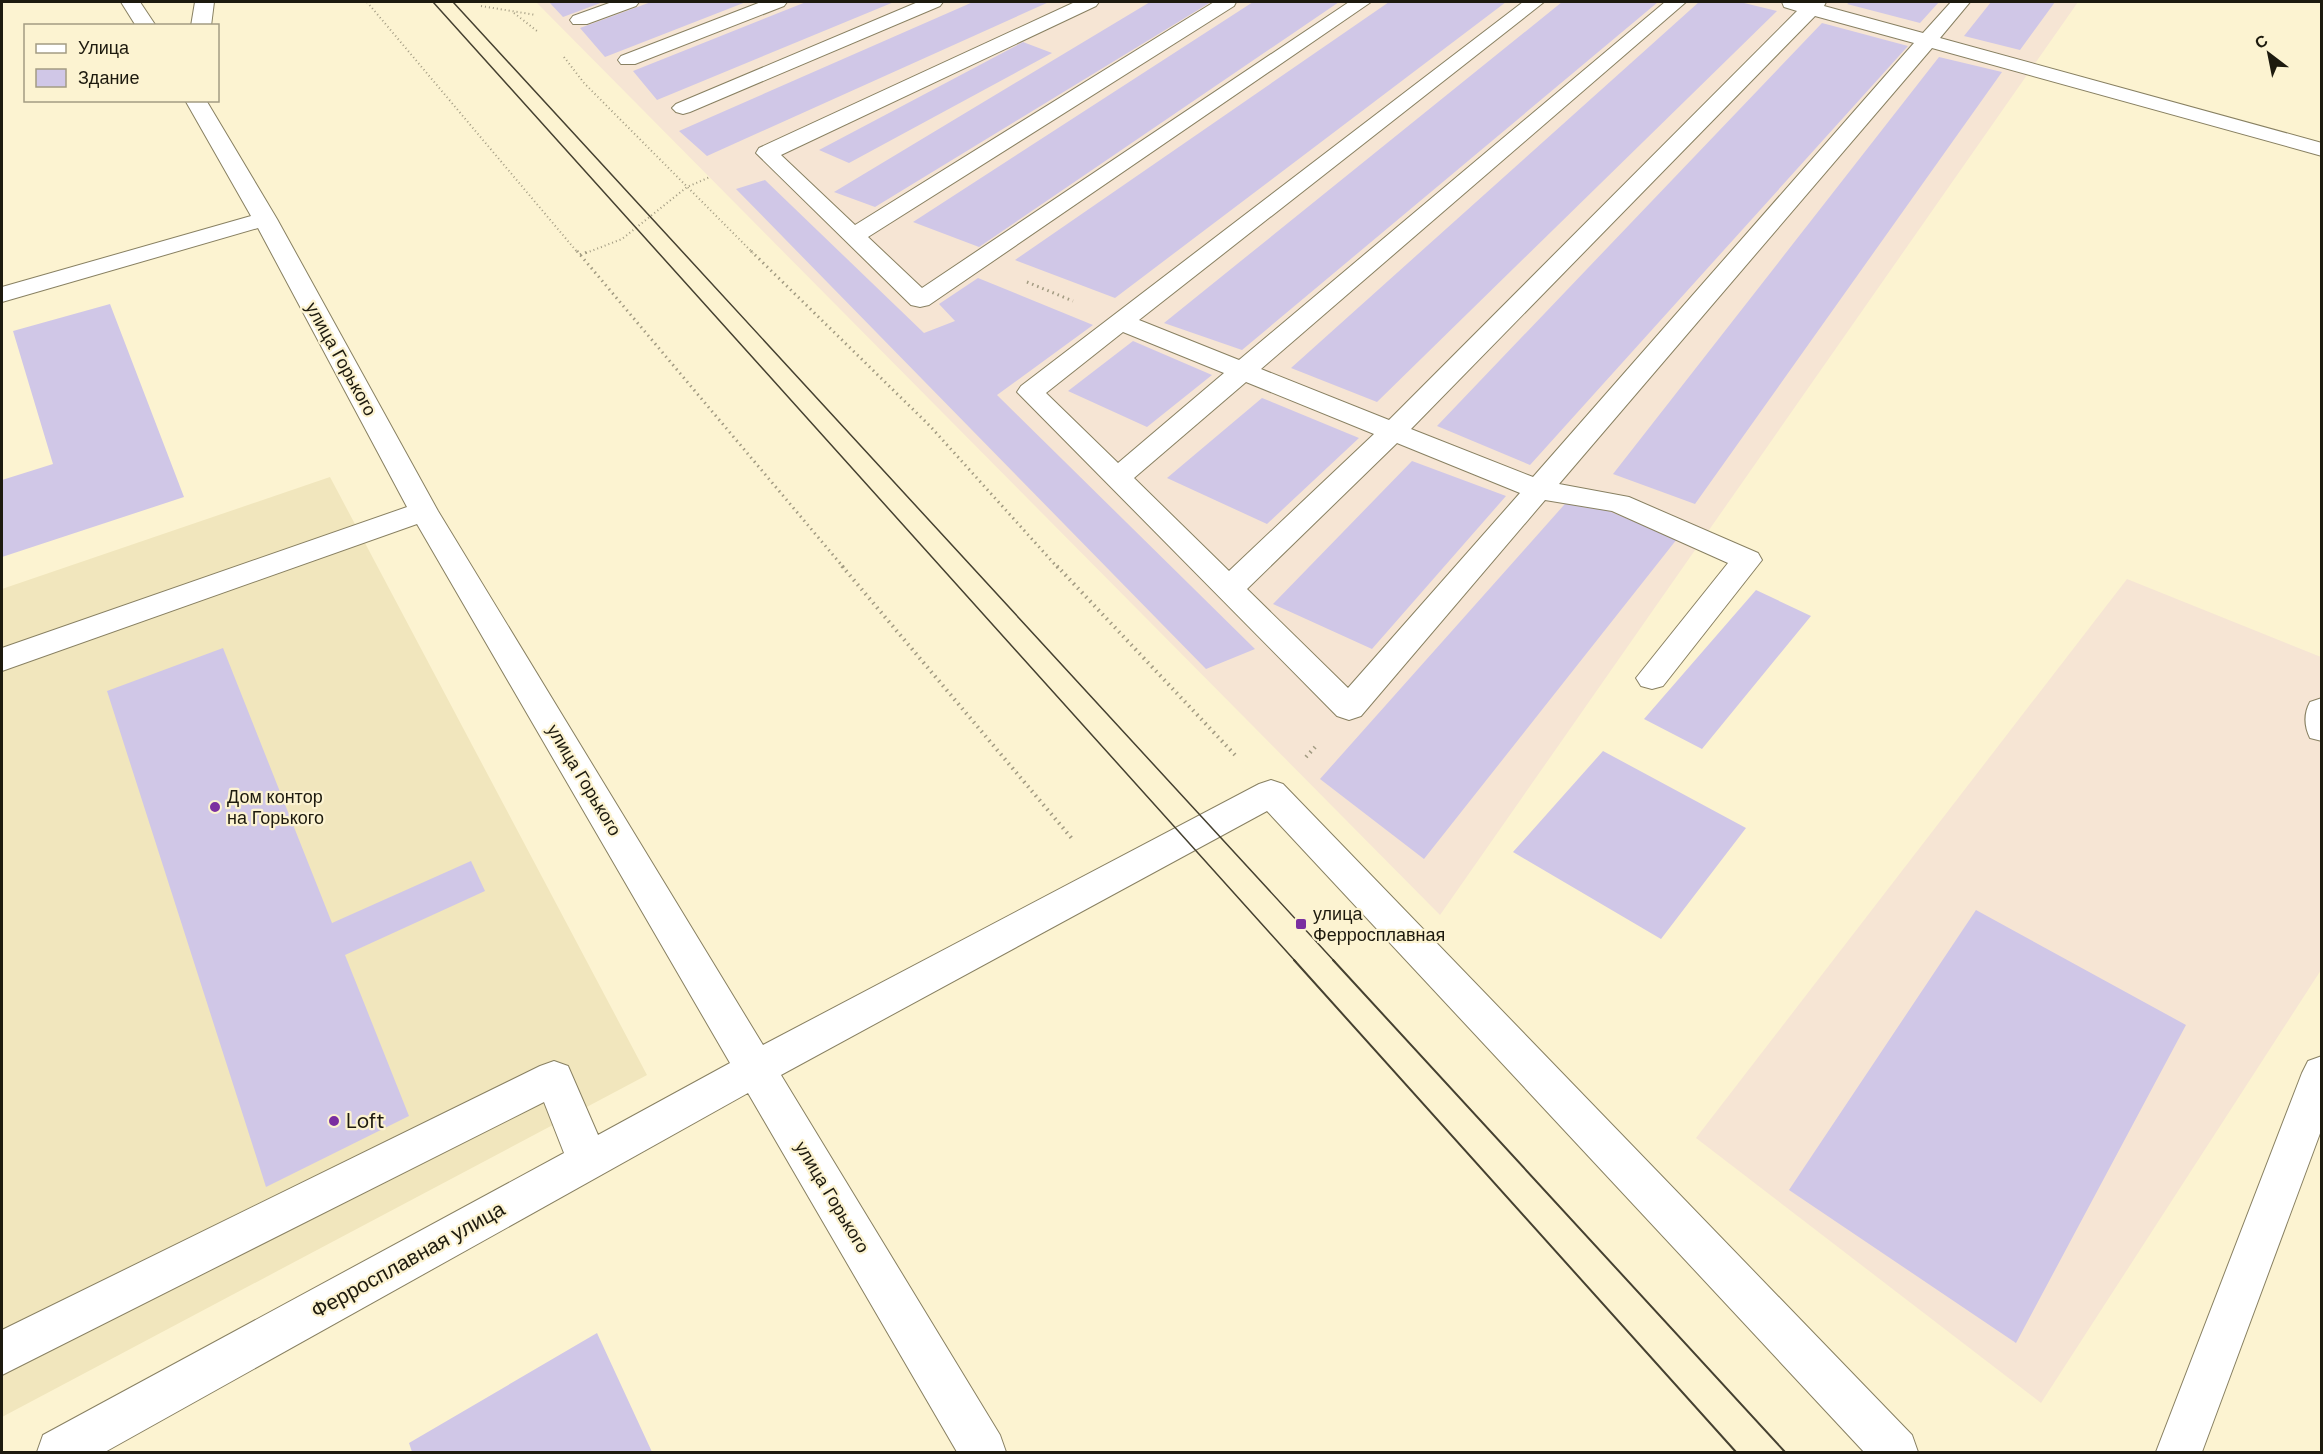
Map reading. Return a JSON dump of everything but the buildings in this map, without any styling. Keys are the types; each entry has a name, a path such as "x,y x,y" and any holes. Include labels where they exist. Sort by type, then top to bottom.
{"street":[{"path":"131,2 145,24"},
{"path":"201,24 204,2"},
{"path":"580,20 629,2"},
{"path":"628,60 777,2"},
{"path":"683,108 933,2"},
{"path":"1089,2 767,153 920,300 1361,2"},
{"path":"853,236 1227,2"},
{"path":"1534,2 1030,392 1349,708 1961,2"},
{"path":"1117,478 1676,2"},
{"path":"1786,2 1814,5 1929,41 2322,150"},
{"path":"1229,589 1392,432 1814,5"},
{"name":"улица Горького","path":"196,102 265,219 424,511 984,1452"},
{"path":"2,295 265,219"},
{"path":"1121,322 1539,490 1619,503 1747,560 1652,678"},
{"path":"2,660 424,511"},
{"path":"2322,710 2322,729"},
{"path":"1271,793 1895,1452"},
{"name":"Ферросплавная улица","path":"60,1452 755,1069 1271,793"},
{"path":"2179,1452 2322,1073"},
{"path":"2,1353 554,1078 588,1160"}],"path":[{"path":"367,2 1107,880"},
{"path":"481,6 542,16"},
{"path":"514,13 543,35"},
{"path":"558,51 584,83 687,187 930,426 1069,580 1271,793 1296,769 1349,708"},
{"path":"580,255 622,239 687,187 710,177"},
{"path":"976,262 1121,322"}],"shaded area":[{"path":"536,2 2078,2 1440,915"},
{"name":"Дом контор на Горького","path":"330,477 647,1075 2,1417 2,589"},
{"path":"2127,579 2321,657 2321,970 2041,1403 1696,1138"}],"tram line":[{"path":"433,2 1296,962"},
{"path":"453,2 1335,962"},
{"path":"1294,960 1736,1452"},
{"path":"1333,960 1785,1452"}],"place":[{"name":"Дом контор на Горького","path":"215,807"},
{"name":"улица Ферросплавная","path":"1301,924"},
{"name":"Loft","path":"334,1121"}]}
